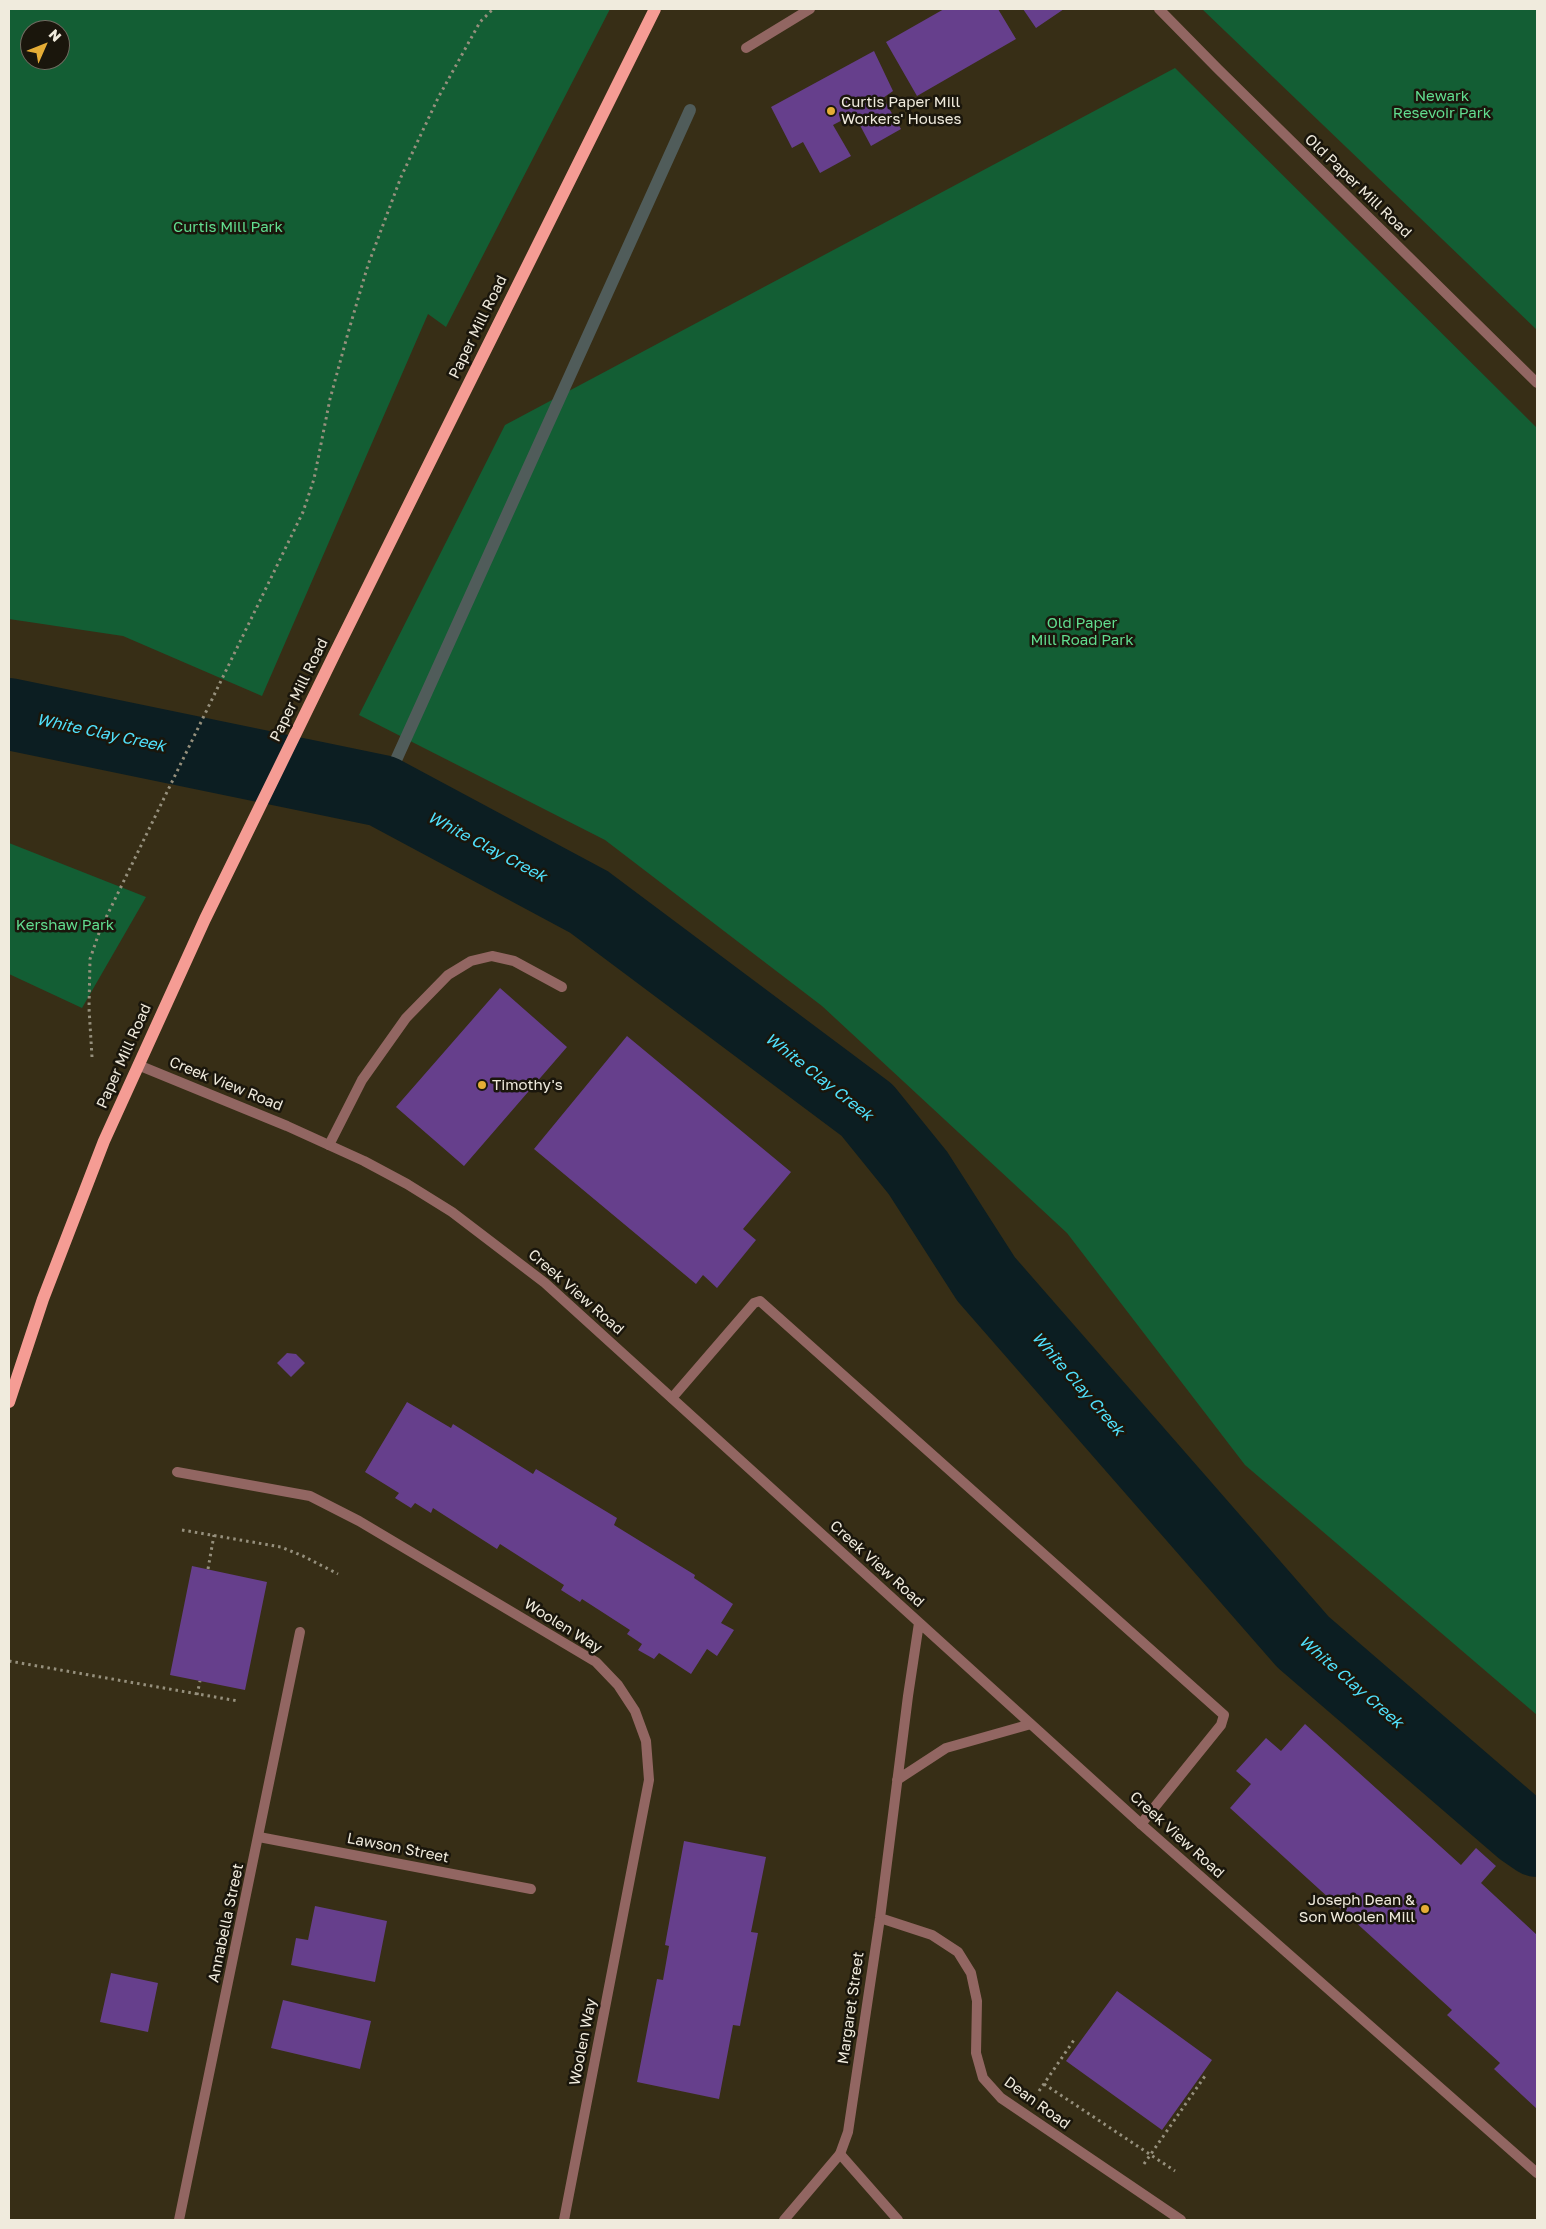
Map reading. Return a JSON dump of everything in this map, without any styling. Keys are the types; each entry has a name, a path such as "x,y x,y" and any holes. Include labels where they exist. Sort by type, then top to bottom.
{"main road":[{"name":"Paper Mill Road","path":"9,1402 43,1299 104,1140 205,919 655,9"}],"street":[{"path":"746,48 810,9"},
{"name":"Old Paper Mill Road","path":"1159,9 1537,383"},
{"path":"329,1145 362,1080 406,1018 448,975 470,961 492,956 514,961 562,987"},
{"name":"Creek View Road","path":"138,1064 329,1145 407,1184 452,1212 545,1283 1141,1824 1537,2173"},
{"path":"672,1398 754,1303 760,1302 1224,1715 1221,1725 1141,1824"},
{"name":"Woolen Way","path":"177,1472 310,1496 359,1521 596,1662 618,1685 635,1711 646,1740 649,1780 564,2220"},
{"name":"Margaret Street","path":"784,2220 840,2154 848,2132 880,1918 919,1623"},
{"name":"Annabella Street","path":"179,2220 300,1632"},
{"path":"897,1780 946,1748 1031,1724"},
{"name":"Lawson Street","path":"259,1837 531,1889"},
{"name":"Dean Road","path":"880,1918 932,1935 958,1952 971,1973 977,2001 976,2053 983,2078 1001,2098 1181,2220"},
{"path":"840,2154 898,2220"}],"path":[{"path":"92,1057 89,1008 90,959 100,930 303,512 314,479 330,399 348,332 368,266 401,177 438,98 480,22 493,9"},
{"path":"182,1530 282,1547 338,1574"},
{"path":"208,1569 214,1535"},
{"path":"9,1661 238,1702"},
{"path":"197,1694 200,1681"},
{"path":"1024,2114 1074,2040"},
{"path":"1130,2186 1150,2154 1205,2076"},
{"path":"1044,2084 1175,2171"}],"green space":[{"name":"Curtis Mill Park","path":"9,9 610,9 446,327 428,314 262,696 123,636 9,619"},
{"name":"Newark Resevoir Park","path":"1202,9 1537,9 1537,330"},
{"name":"Old Paper Mill Road Park","path":"1175,68 1537,428 1537,1715 1245,1465 1067,1233 822,1006 605,840 359,715 505,425"},
{"name":"Kershaw Park","path":"9,843 146,897 82,1008 9,974"}],"building":[{"name":"Curtis Paper Mill Workers' Houses","path":"944,9 998,9 1016,39 917,96 886,42"},
{"path":"1023,9 1064,9 1036,28"},
{"name":"Curtis Paper Mill Workers' Houses","path":"874,51 893,91 883,98 901,129 871,146 854,114 833,125 851,156 820,173 803,142 792,148 771,107"},
{"path":"500,988 567,1047 464,1166 396,1107"},
{"path":"627,1036 791,1172 743,1229 756,1240 717,1288 703,1275 696,1284 534,1149"},
{"path":"287,1353 296,1354 305,1363 291,1377 277,1363"},
{"path":"407,1402 451,1428 453,1424 533,1474 536,1469 617,1518 614,1525 695,1575 694,1578 733,1604 721,1623 734,1630 717,1656 707,1649 691,1674 659,1653 654,1659 638,1650 642,1644 627,1634 630,1630 582,1599 580,1602 561,1590 564,1585 500,1544 497,1549 433,1508 431,1513 415,1503 411,1508 395,1498 399,1493 365,1472"},
{"path":"192,1566 267,1582 245,1690 170,1675"},
{"name":"Joseph Dean & Son Woolen Mill","path":"1305,1724 1461,1865 1476,1848 1496,1866 1481,1883 1537,1935 1537,2109 1494,2069 1500,2063 1447,2015 1452,2010 1230,1808 1251,1784 1236,1771 1266,1738 1281,1751"},
{"path":"684,1841 766,1857 751,1932 758,1933 740,2026 733,2025 719,2099 637,2082 657,1979 663,1980 669,1946 665,1945"},
{"path":"315,1906 387,1921 375,1982 291,1965 296,1938 308,1940"},
{"path":"111,1973 158,1983 148,2032 100,2022"},
{"path":"1117,1991 1212,2060 1162,2130 1066,2061"},
{"path":"283,2000 371,2021 360,2069 271,2048"}],"waterway":[{"path":"382,791 690,110"},
{"name":"White Clay Creek","path":"9,714 382,791 589,902 867,1110 918,1173 986,1279 1303,1642 1521,1830 1537,1841"}],"place":[{"name":"Curtis Paper Mill Workers' Houses","path":"831,111"},
{"name":"Timothy's","path":"482,1085"},
{"name":"Joseph Dean & Son Woolen Mill","path":"1425,1909"}]}
